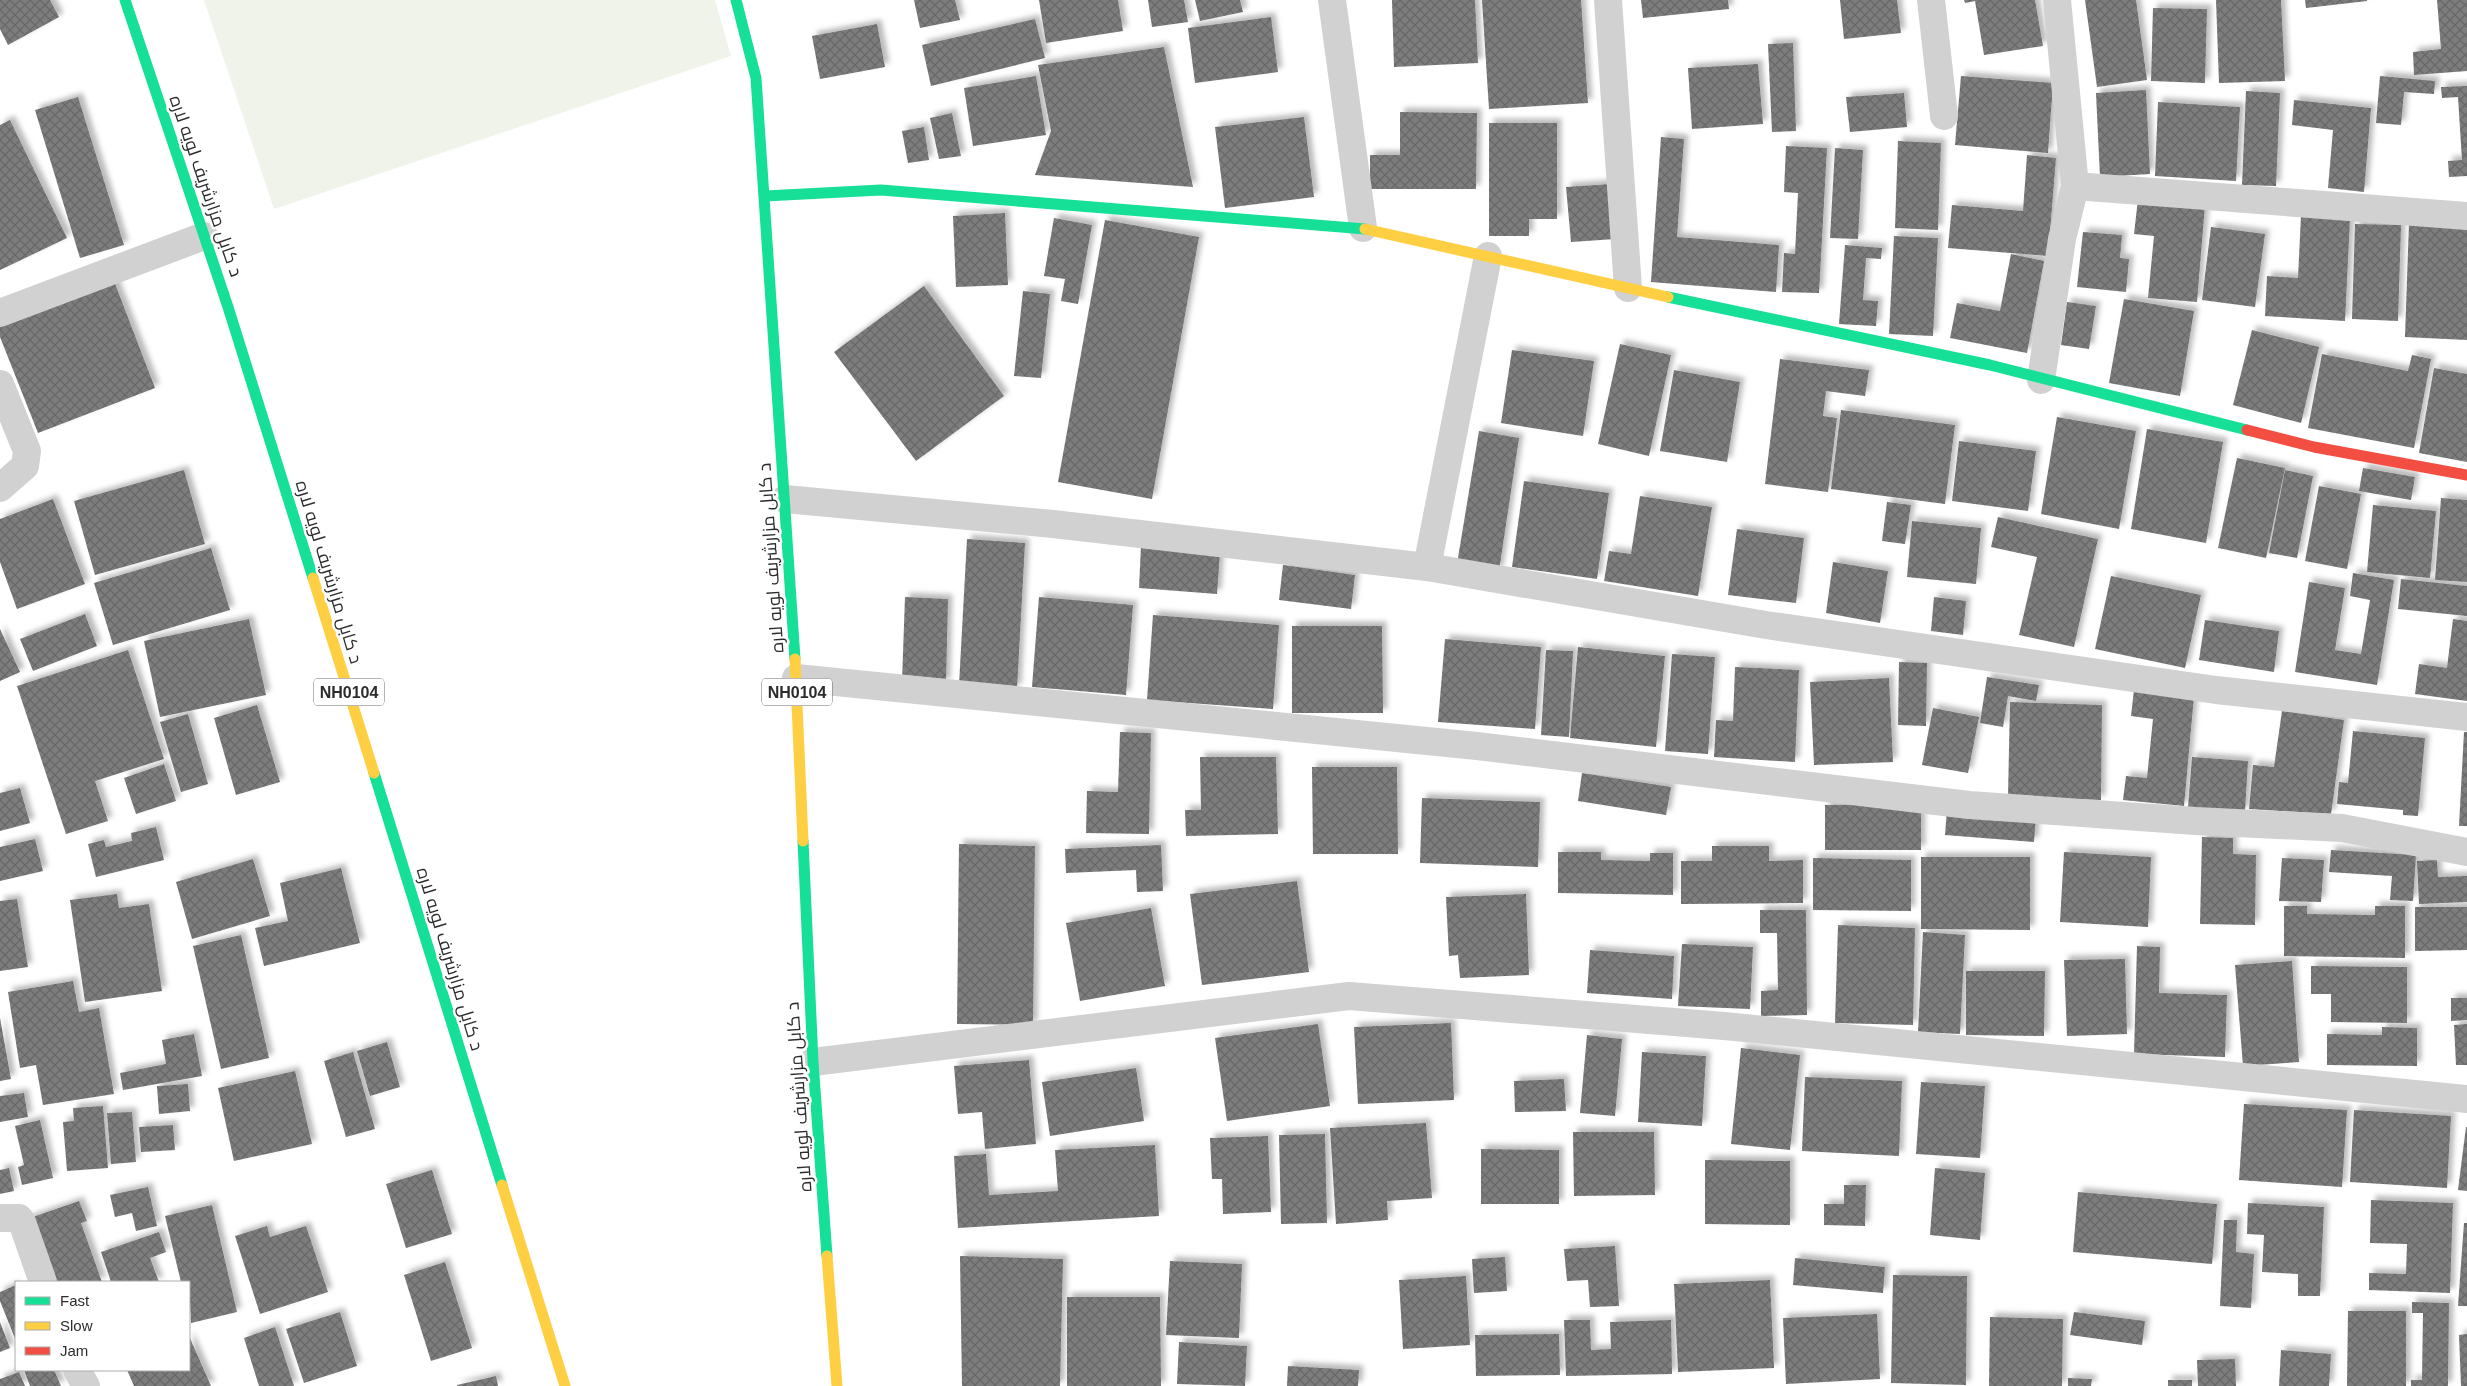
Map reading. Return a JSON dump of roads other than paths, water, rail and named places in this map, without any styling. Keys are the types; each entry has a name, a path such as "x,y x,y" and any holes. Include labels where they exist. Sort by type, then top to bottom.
{"main road":[{"name":"د کابل مزارشریف لویه لاره","path":"125,0 204,236 565,1386"},
{"name":"د کابل مزارشریف لویه لاره","path":"736,0 756,78 796,678 813,1062 837,1386"},
{"path":"764,196 880,190 1362,228 1628,288 1990,365 2041,380 2314,446 2467,475"}],"street":[{"path":"1332,0 1362,228"},
{"path":"1608,0 1628,288"},
{"path":"1931,0 1944,116"},
{"path":"2041,380 2062,240 2075,186 2057,0"},
{"path":"2075,186 2467,216"},
{"path":"0,313 204,236"},
{"path":"1427,567 1488,256"},
{"path":"0,384 27,451 26,466 0,488"},
{"path":"785,499 1053,524 1427,567 1766,625 2216,690 2467,717"},
{"path":"796,678 1476,746 1969,805 2196,821 2342,828 2467,852"},
{"path":"813,1062 1348,996 1734,1027 2467,1099"},
{"path":"0,1218 19,1218 43,1281"},
{"path":"78,1371 86,1386"}]}
